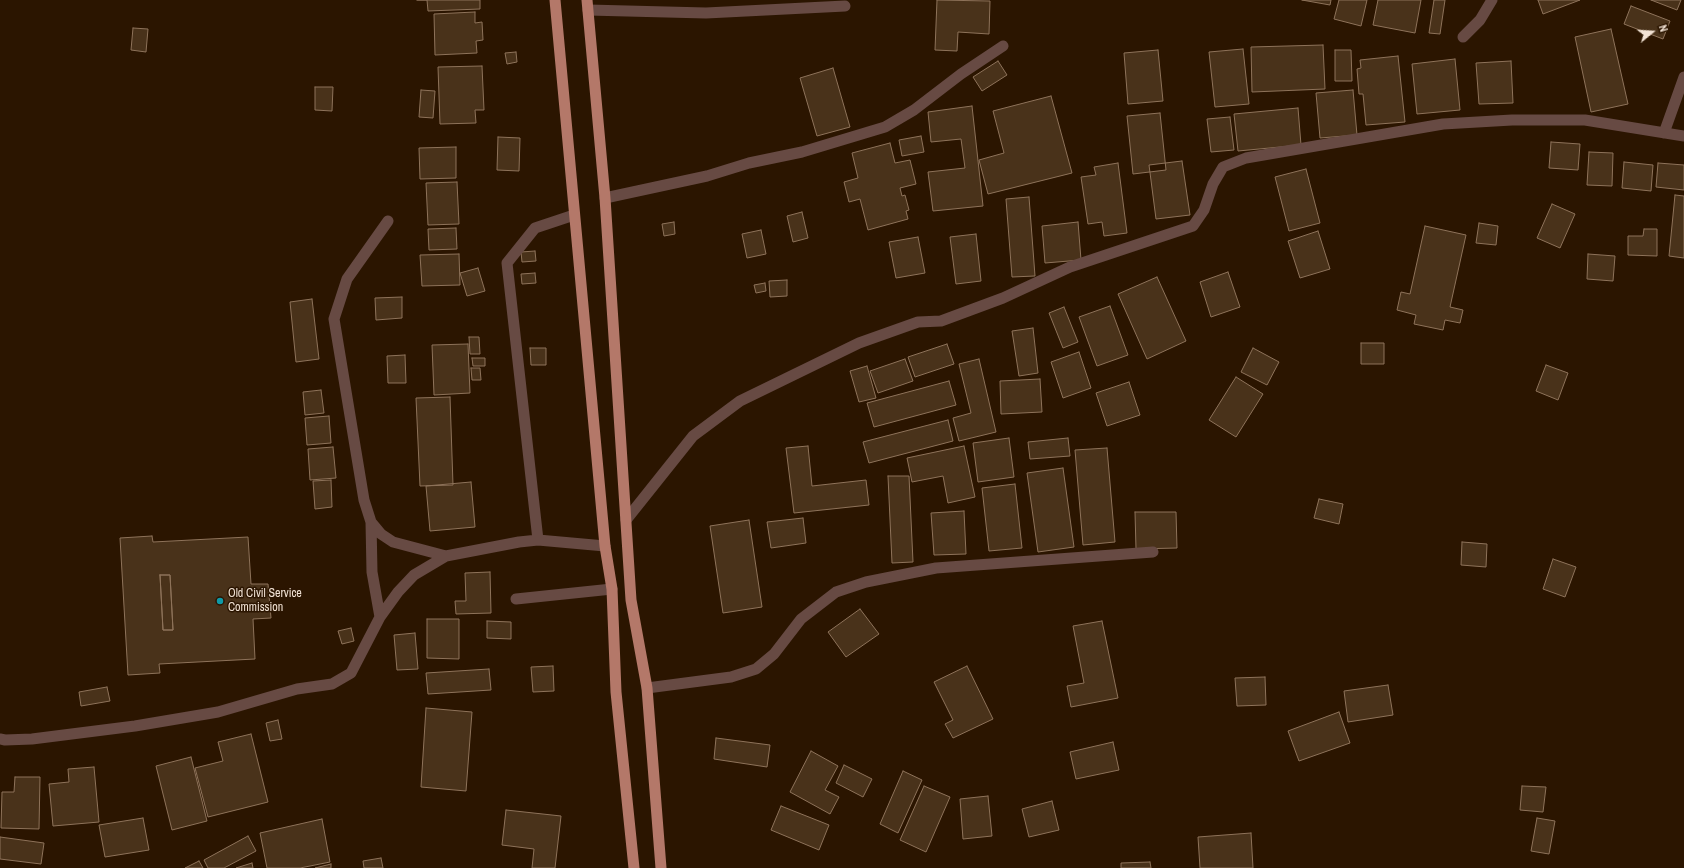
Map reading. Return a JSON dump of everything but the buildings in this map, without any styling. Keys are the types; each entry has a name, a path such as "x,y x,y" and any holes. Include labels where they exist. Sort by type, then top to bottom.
{"main road":[{"path":"555,0 605,546 612,589 616,692 634,868"},
{"path":"588,5 605,198 631,600 647,688 661,868"}],"street":[{"path":"1463,37 1480,20 1492,0"},
{"path":"588,5 706,13 845,6"},
{"path":"605,198 707,176 749,163 802,152 886,127 914,110 1003,46"},
{"path":"1664,133 1684,77"},
{"path":"626,520 693,436 740,401 859,343 918,322 941,321 1003,298 1070,267 1193,226 1204,210 1213,184 1223,168 1246,158 1443,124 1504,120 1585,120 1684,136"},
{"path":"538,540 507,263 535,228 574,216"},
{"path":"380,617 372,572 371,522 364,500 334,319 347,279 388,221"},
{"path":"371,522 381,534 393,542 446,556"},
{"path":"0,739 32,739 134,726 218,712 297,689 332,684 351,673 380,617 398,592 414,576 446,556 519,542 538,540 605,546"},
{"path":"647,688 731,677 756,669 774,654 801,619 836,592 866,582 936,568 1153,552"},
{"path":"516,599 612,589"}],"place":[{"name":"Old Civil Service Commission","path":"220,601"}]}
